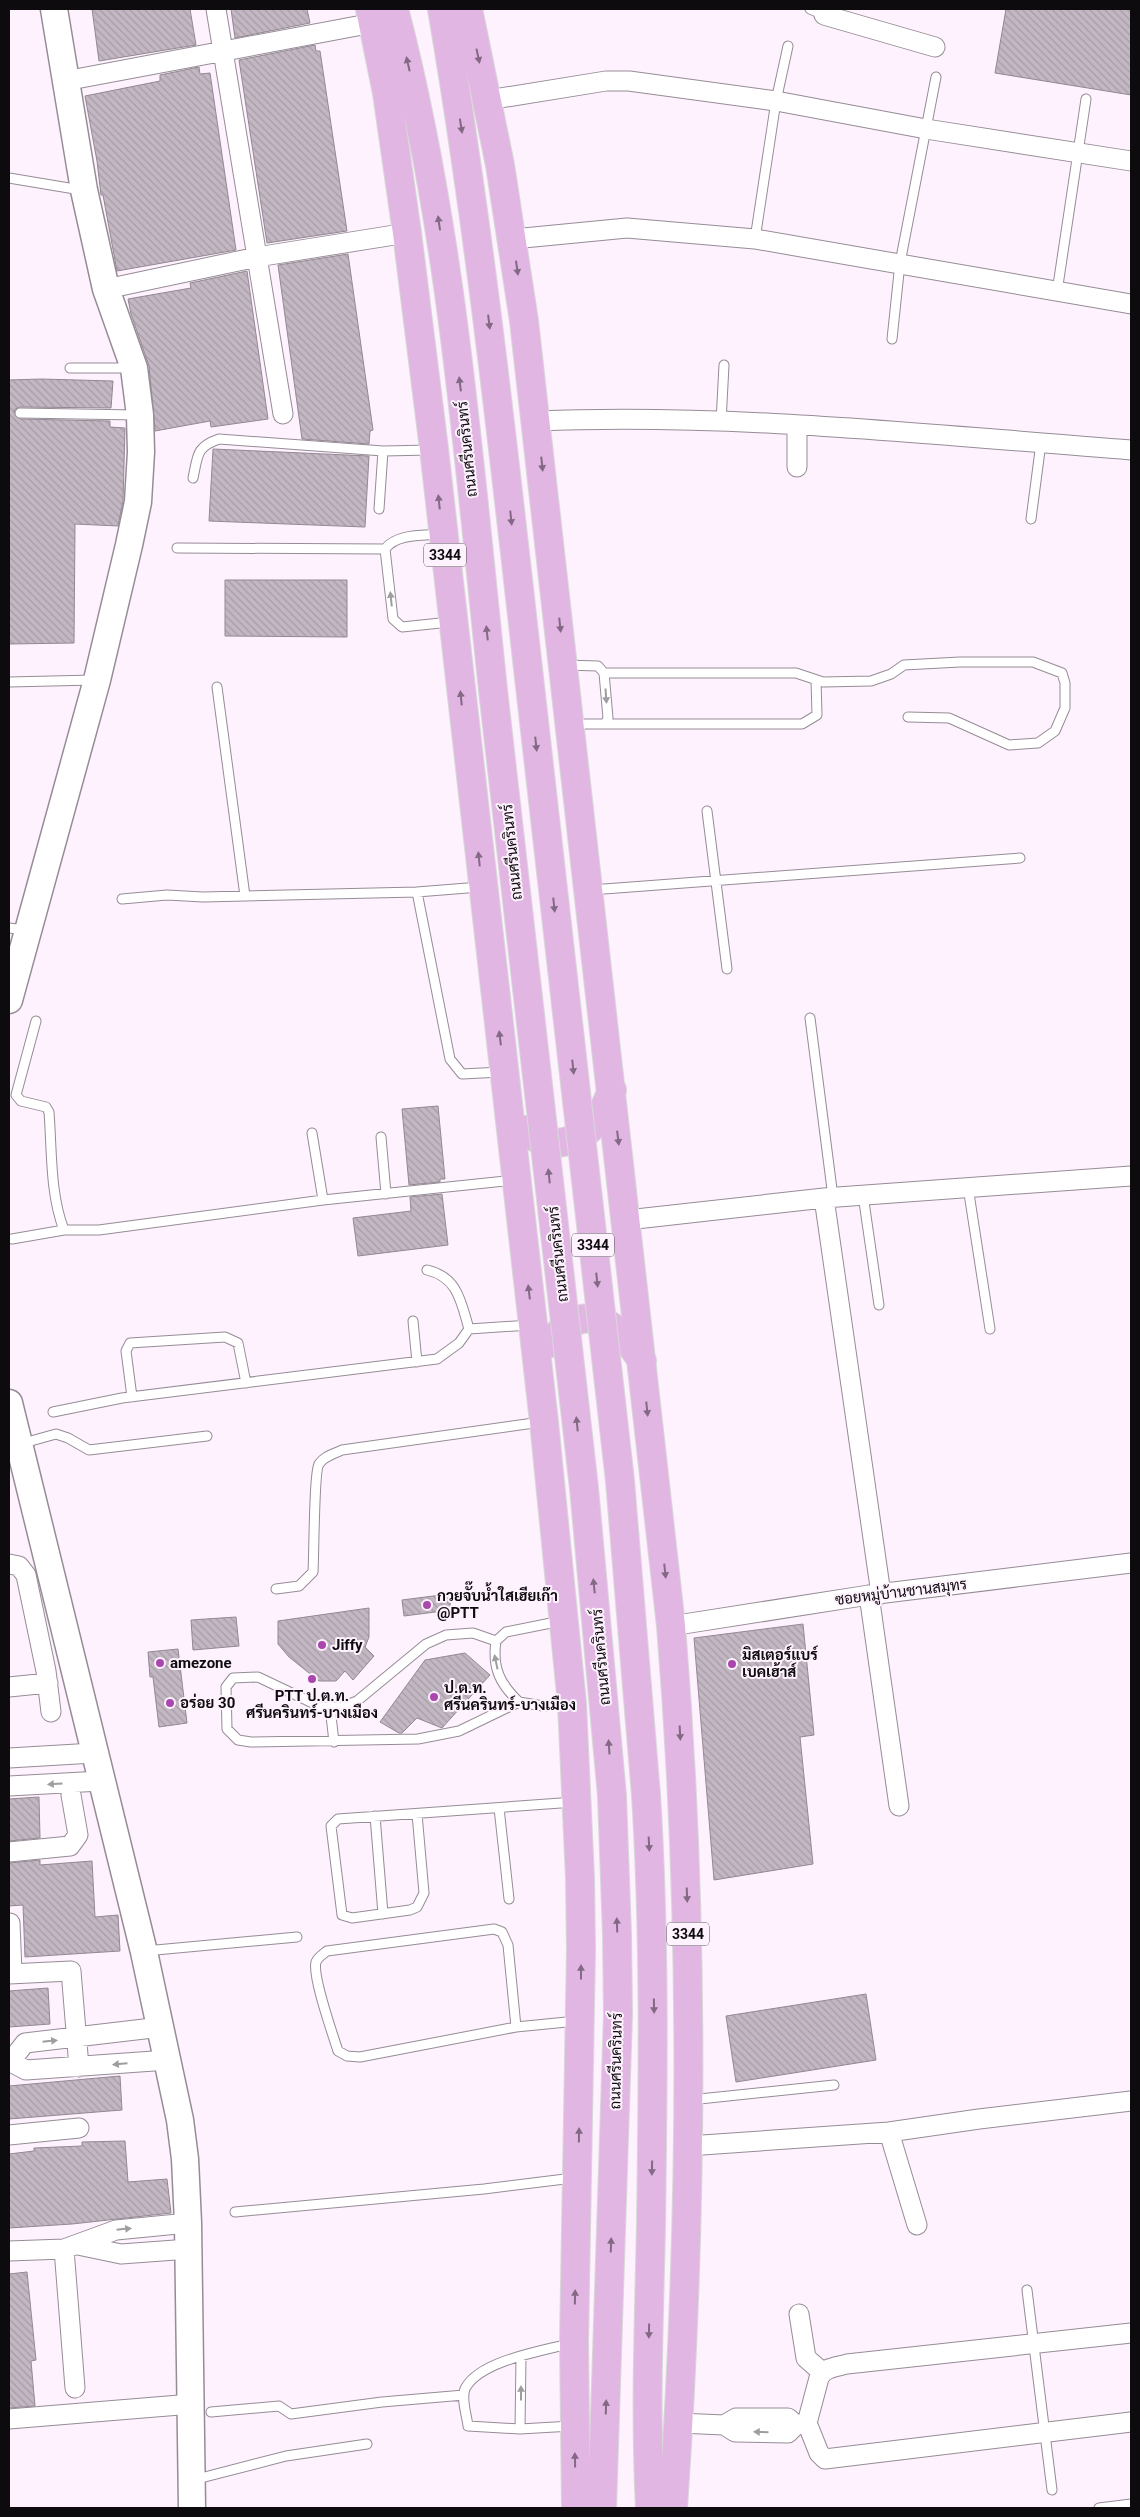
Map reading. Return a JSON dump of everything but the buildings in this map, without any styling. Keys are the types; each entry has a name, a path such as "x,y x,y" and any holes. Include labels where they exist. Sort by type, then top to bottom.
{"main road":[{"name":"3344","path":"442,9 471,188 493,356 620,1482 646,1795 653,1937 654,2015 648,2427 650,2508"},
{"name":"3344","path":"468,9 488,100 513,238 537,421 671,1626 685,1815 690,1964 684,2318 673,2508"},
{"name":"3344","path":"379,13 387,93 407,233 434,449 442,534 539,1376 572,1704 580,1878 581,2021 574,2342 576,2508"},
{"name":"ถนนศรีนครินทร์","path":"379,13 417,102 435,196 456,356 588,1525 612,1796 618,1935 618,2014 602,2508"},
{"path":"507,1104 516,1119 533,1136 550,1144 562,1143 580,1136 593,1125 604,1109 612,1090"},
{"path":"539,1376 543,1359 553,1340 571,1323 582,1320 599,1320 617,1329 630,1342 642,1361"}],"street":[{"path":"9,1000 18,929 97,680 138,502 140,415 134,368 106,290 84,190 54,9"},
{"path":"216,9 283,414"},
{"path":"817,12 935,47"},
{"path":"65,81 223,51 379,13"},
{"path":"488,100 606,82 629,81 776,101 1131,162"},
{"path":"513,238 627,228 755,238 1131,304"},
{"path":"106,290 257,257 407,233"},
{"path":"537,421 643,418 797,425 1131,450"},
{"path":"797,425 797,467"},
{"path":"627,1220 828,1197 1131,1176"},
{"path":"828,1197 899,1806"},
{"path":"12,1424 144,1952 180,2120 185,2159 188,2236 201,2408 191,2481 192,2508"},
{"name":"ซอยหมู่บ้านชานสมุทร","path":"671,1626 875,1595 1131,1563"},
{"path":"9,1564 19,1566 26,1575 48,1683 51,1712"},
{"path":"9,1687 48,1683"},
{"path":"9,1758 94,1753"},
{"path":"9,1786 101,1781"},
{"path":"9,1852 70,1846 78,1835 71,1795"},
{"path":"10,1923 10,1974 71,1970 79,2067"},
{"path":"161,2027 25,2043 10,2061 26,2070 168,2060"},
{"path":"688,2146 889,2132 978,2119 1131,2101"},
{"path":"9,2135 79,2128"},
{"path":"889,2132 917,2225"},
{"path":"71,2247 116,2230 188,2236"},
{"path":"9,2251 71,2247 121,2254 188,2236"},
{"path":"71,2247 75,2388"},
{"path":"799,2314 806,2358 822,2372"},
{"path":"822,2372 847,2364 1131,2333"},
{"path":"679,2423 724,2425 735,2432 788,2433 801,2424 822,2372"},
{"path":"9,2418 201,2408"},
{"path":"801,2424 825,2460 1131,2422"}],"lane":[{"path":"755,238 776,101 788,46"},
{"path":"892,339 900,263 936,78"},
{"path":"1057,292 1076,152 1086,99"},
{"path":"9,178 84,190"},
{"path":"721,422 724,365"},
{"path":"70,368 134,368"},
{"path":"20,413 140,415"},
{"path":"193,478 199,450 207,443 219,438 383,451 434,449"},
{"path":"1031,519 1041,443"},
{"path":"379,509 383,451"},
{"path":"442,534 398,539 390,542 386,549 393,619 402,627 453,622"},
{"path":"177,548 386,549"},
{"path":"604,673 796,673 823,682 871,681 891,674 904,665 960,662 1033,662 1062,672 1065,684 1064,708 1055,731 1038,742 1009,745 950,718 908,717"},
{"path":"564,666 598,666 604,673 608,718 605,724"},
{"path":"9,682 97,680"},
{"path":"571,724 802,724 816,715 816,680"},
{"path":"217,687 245,896"},
{"path":"706,812 726,969"},
{"path":"589,890 1020,858"},
{"path":"122,899 167,895 245,896 417,892 482,887"},
{"path":"417,892 450,1060 462,1074 504,1072"},
{"path":"810,1018 828,1197"},
{"path":"36,1020 16,1095 21,1101 46,1107 49,1112 55,1192 58,1214 64,1230"},
{"path":"312,1133 323,1200"},
{"path":"380,1137 386,1194"},
{"path":"12,1239 64,1230 99,1230 323,1200 516,1180"},
{"path":"968,1187 990,1329"},
{"path":"863,1195 879,1305"},
{"path":"427,1270 441,1273 457,1290 469,1329"},
{"path":"413,1321 417,1362"},
{"path":"53,1412 132,1397 437,1359 459,1343 469,1329 533,1324"},
{"path":"132,1397 126,1352 130,1343 225,1337 232,1339 238,1343 246,1383"},
{"path":"276,1589 299,1586 313,1572 317,1494 315,1474 318,1464 326,1457 342,1450 544,1422"},
{"path":"12,1424 68,1438 89,1450 207,1436"},
{"path":"519,1702 506,1688 499,1675 493,1659 496,1641 506,1632 564,1620"},
{"path":"496,1641 473,1633 446,1635 426,1644 357,1701 340,1707 321,1707 258,1677 233,1678 226,1687 227,1729 238,1740 251,1742 418,1739 459,1731 519,1702 543,1706 572,1704"},
{"path":"330,1707 334,1742"},
{"path":"417,1814 424,1893 421,1901 410,1910 352,1918 342,1915 331,1826 338,1819 577,1802"},
{"path":"499,1808 509,1900"},
{"path":"376,1816 383,1914"},
{"path":"516,2027 508,1945 502,1932 494,1929 327,1951 316,1964 317,1979 338,2051 347,2056 360,2057 516,2027 581,2021"},
{"path":"144,1952 297,1937"},
{"path":"688,2100 834,2085"},
{"path":"235,2212 484,2189 578,2177"},
{"path":"1027,2290 1047,2433 1052,2490"},
{"path":"574,2342 502,2362 476,2377 465,2388 464,2395 468,2426 520,2429 574,2426"},
{"path":"520,2429 521,2357"},
{"path":"201,2408 279,2406 291,2414 382,2402 464,2395"},
{"path":"191,2481 286,2456 366,2444"},
{"path":"1099,2508 1131,2504"}],"place":[{"name":"กวยจั๊บน้ำใสเฮียเก๊า @PTT","path":"427,1605"},
{"name":"Jiffy","path":"322,1645"},
{"name":"amezone","path":"160,1663"},
{"name":"มิสเตอร์แบร์ เบคเฮ้าส์","path":"732,1664"},
{"name":"PTT ป.ต.ท. ศรีนครินทร์-บางเมือง","path":"312,1679"},
{"name":"ป.ต.ท. ศรีนครินทร์-บางเมือง","path":"434,1697"},
{"name":"อร่อย 30","path":"170,1703"}]}
